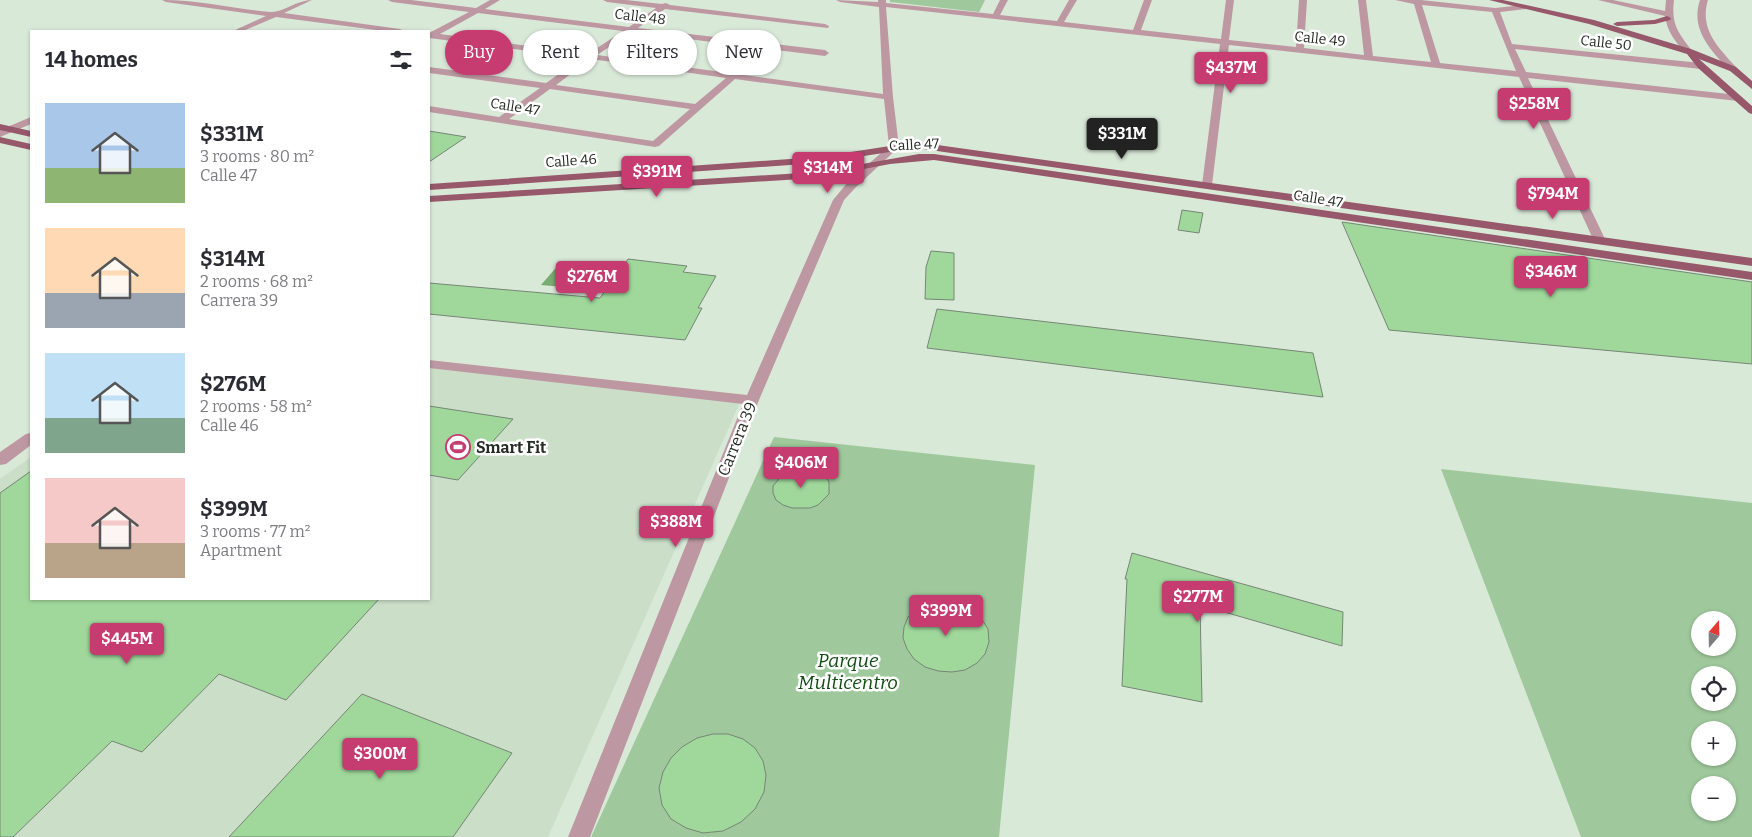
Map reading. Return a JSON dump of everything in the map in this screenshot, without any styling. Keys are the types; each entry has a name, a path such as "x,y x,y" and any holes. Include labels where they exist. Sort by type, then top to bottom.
{"main road":[{"path":"1494,5 1523,7 1590,22 1688,51 1733,69 1752,86"},
{"path":"1590,22 1637,24 1668,16"},
{"path":"1688,51 1701,66 1752,112"},
{"path":"5,128 30,134"},
{"path":"0,140 30,147"},
{"name":"Calle 47","path":"894,147 930,146 1752,262"},
{"name":"Calle 46","path":"430,187 521,179 821,160 894,147"},
{"name":"Calle 47","path":"880,162 910,157 945,158 1752,276"},
{"name":"Calle 46","path":"430,199 817,175 844,172 880,162"}],"street":[{"path":"166,0 392,30"},
{"path":"238,30 308,0"},
{"name":"Calle 48","path":"392,0 630,30"},
{"path":"430,36 496,0"},
{"path":"608,0 825,26"},
{"path":"630,30 673,0"},
{"name":"Calle 49","path":"840,0 882,2 1136,33 1738,98"},
{"path":"994,17 1004,0"},
{"path":"1060,24 1073,0"},
{"path":"1136,33 1148,0"},
{"path":"1207,185 1230,0"},
{"path":"1300,50 1303,0"},
{"path":"1362,0 1369,58"},
{"path":"1399,0 1494,5 1508,46 1599,239"},
{"path":"1602,0 1668,16"},
{"path":"1670,0 1668,16 1678,40 1688,51"},
{"path":"1704,0 1700,9 1701,25 1711,44 1733,69"},
{"path":"882,2 888,97 894,147"},
{"path":"1417,2 1436,65"},
{"path":"430,36 523,48"},
{"name":"Calle 48","path":"697,38 825,53"},
{"name":"Calle 50","path":"1508,46 1701,66"},
{"path":"598,58 888,97"},
{"path":"430,70 697,108 733,76"},
{"path":"501,120 564,75"},
{"name":"Calle 47","path":"430,109 655,144 697,108"},
{"path":"0,134 5,128 30,120"},
{"name":"Carrera 39","path":"579,837 752,400 840,200 848,186 880,162 894,147"},
{"path":"430,364 752,400"},
{"path":"0,460 30,439"}],"shaded area":[{"path":"560,263 578,266 564,287 541,285"},
{"path":"430,364 741,400 548,837 0,837 0,479 30,458 30,600 430,600"}],"green space":[{"path":"890,0 985,0 979,12 890,2"},
{"name":"Parque Multicentro","path":"774,437 1035,465 999,837 591,837"},
{"path":"1441,469 1752,503 1752,837 1581,837"}],"building":[{"path":"430,131 466,137 430,161"},
{"path":"1182,210 1203,213 1199,233 1178,230"},
{"path":"1342,222 1752,282 1752,364 1389,330"},
{"path":"931,251 954,253 954,300 925,299 926,267"},
{"path":"628,259 687,266 683,272 716,276 698,308 702,308 685,340 430,314 430,283 600,298"},
{"path":"937,309 1313,353 1323,397 927,348"},
{"name":"Smart Fit","path":"430,406 513,419 458,480 430,475"},
{"path":"801,469 811,469 825,476 829,482 829,494 818,505 810,508 792,508 783,505 776,500 773,486 783,474"},
{"path":"30,472 30,600 378,600 286,700 219,674 142,752 112,741 13,837 0,837 0,493"},
{"path":"1132,553 1343,612 1342,646 1200,605 1202,702 1122,686 1127,579 1125,579"},
{"path":"944,601 958,603 971,609 981,618 988,629 989,642 985,654 977,663 965,670 952,672 938,671 925,667 914,659 907,649 903,638 904,627 908,617 917,609"},
{"path":"362,694 512,753 453,837 229,837"},
{"path":"713,734 728,734 743,739 755,748 763,761 766,775 764,792 755,809 741,822 723,831 703,833 686,828 671,819 662,805 659,788 663,772 671,758 682,747 697,738"}],"place":[{"name":"Smart Fit","path":"458,447"}]}
